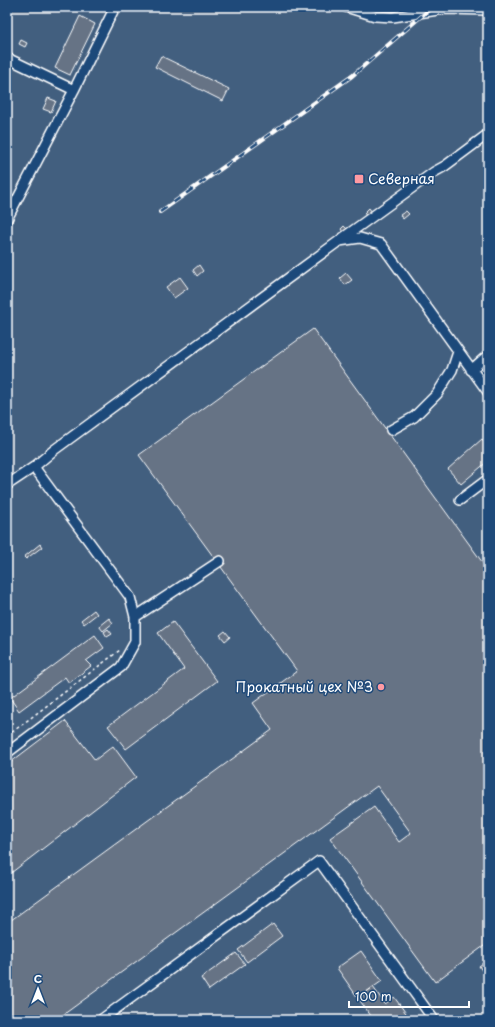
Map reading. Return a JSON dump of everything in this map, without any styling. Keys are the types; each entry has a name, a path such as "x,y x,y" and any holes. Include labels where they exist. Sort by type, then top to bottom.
{"lane":[{"path":"7,219 115,7"},
{"path":"346,7 376,16 393,17 444,9 488,10"},
{"path":"7,58 74,90"},
{"path":"7,486 339,241 488,134"},
{"path":"339,241 360,238 380,244 488,392"},
{"path":"391,430 414,417 437,394 452,370 458,352"},
{"path":"472,370 488,355"},
{"path":"7,753 121,667 135,642 136,617 130,597 34,467"},
{"path":"460,500 488,479"},
{"path":"136,617 220,561"},
{"path":"102,1020 319,861 434,1020"}],"path":[{"path":"7,736 123,648"}],"shaded area":[{"path":"7,7 488,7 488,1020 7,1020"}],"building":[{"path":"80,16 95,24 70,75 55,68"},
{"path":"21,40 27,43 25,47 19,44"},
{"path":"161,56 229,89 223,101 155,67"},
{"path":"48,98 56,101 51,112 43,109"},
{"path":"369,208 372,212 367,217 364,213"},
{"path":"406,211 409,214 403,219 400,215"},
{"path":"344,226 347,229 343,232 341,229"},
{"path":"199,265 203,271 197,276 193,270"},
{"path":"346,273 352,280 345,285 340,278"},
{"path":"180,277 188,288 174,298 166,287"},
{"name":"Прокатный цех №3","path":"313,329 488,570 488,943 435,982 330,838 374,807 399,842 411,833 377,786 56,1020 7,1020 7,923 272,730 253,703 297,671 139,455"},
{"path":"482,439 488,446 488,461 461,484 448,469"},
{"path":"40,544 42,547 26,559 24,557"},
{"path":"94,610 97,614 84,624 81,620"},
{"path":"109,618 113,623 103,631 99,626"},
{"path":"173,622 217,681 126,749 108,726 184,669 158,633"},
{"path":"108,629 112,634 107,637 104,632"},
{"path":"225,631 230,637 225,641 220,635"},
{"path":"95,635 104,648 86,661 91,666 69,683 65,677 19,711 10,698"},
{"path":"65,721 95,760 113,746 136,777 7,876 7,765"},
{"path":"273,924 282,936 247,962 238,950"},
{"path":"361,951 382,981 358,998 337,968"},
{"path":"236,953 245,964 209,990 201,978"},
{"path":"487,960 488,972 485,975 479,966"},
{"path":"373,987 385,1004 394,997 411,1020 374,1020 358,998"}],"railway":[{"path":"160,212 352,76 432,7"}],"place":[{"name":"Северная","path":"359,179"},
{"name":"Прокатный цех №3","path":"381,687"}]}
